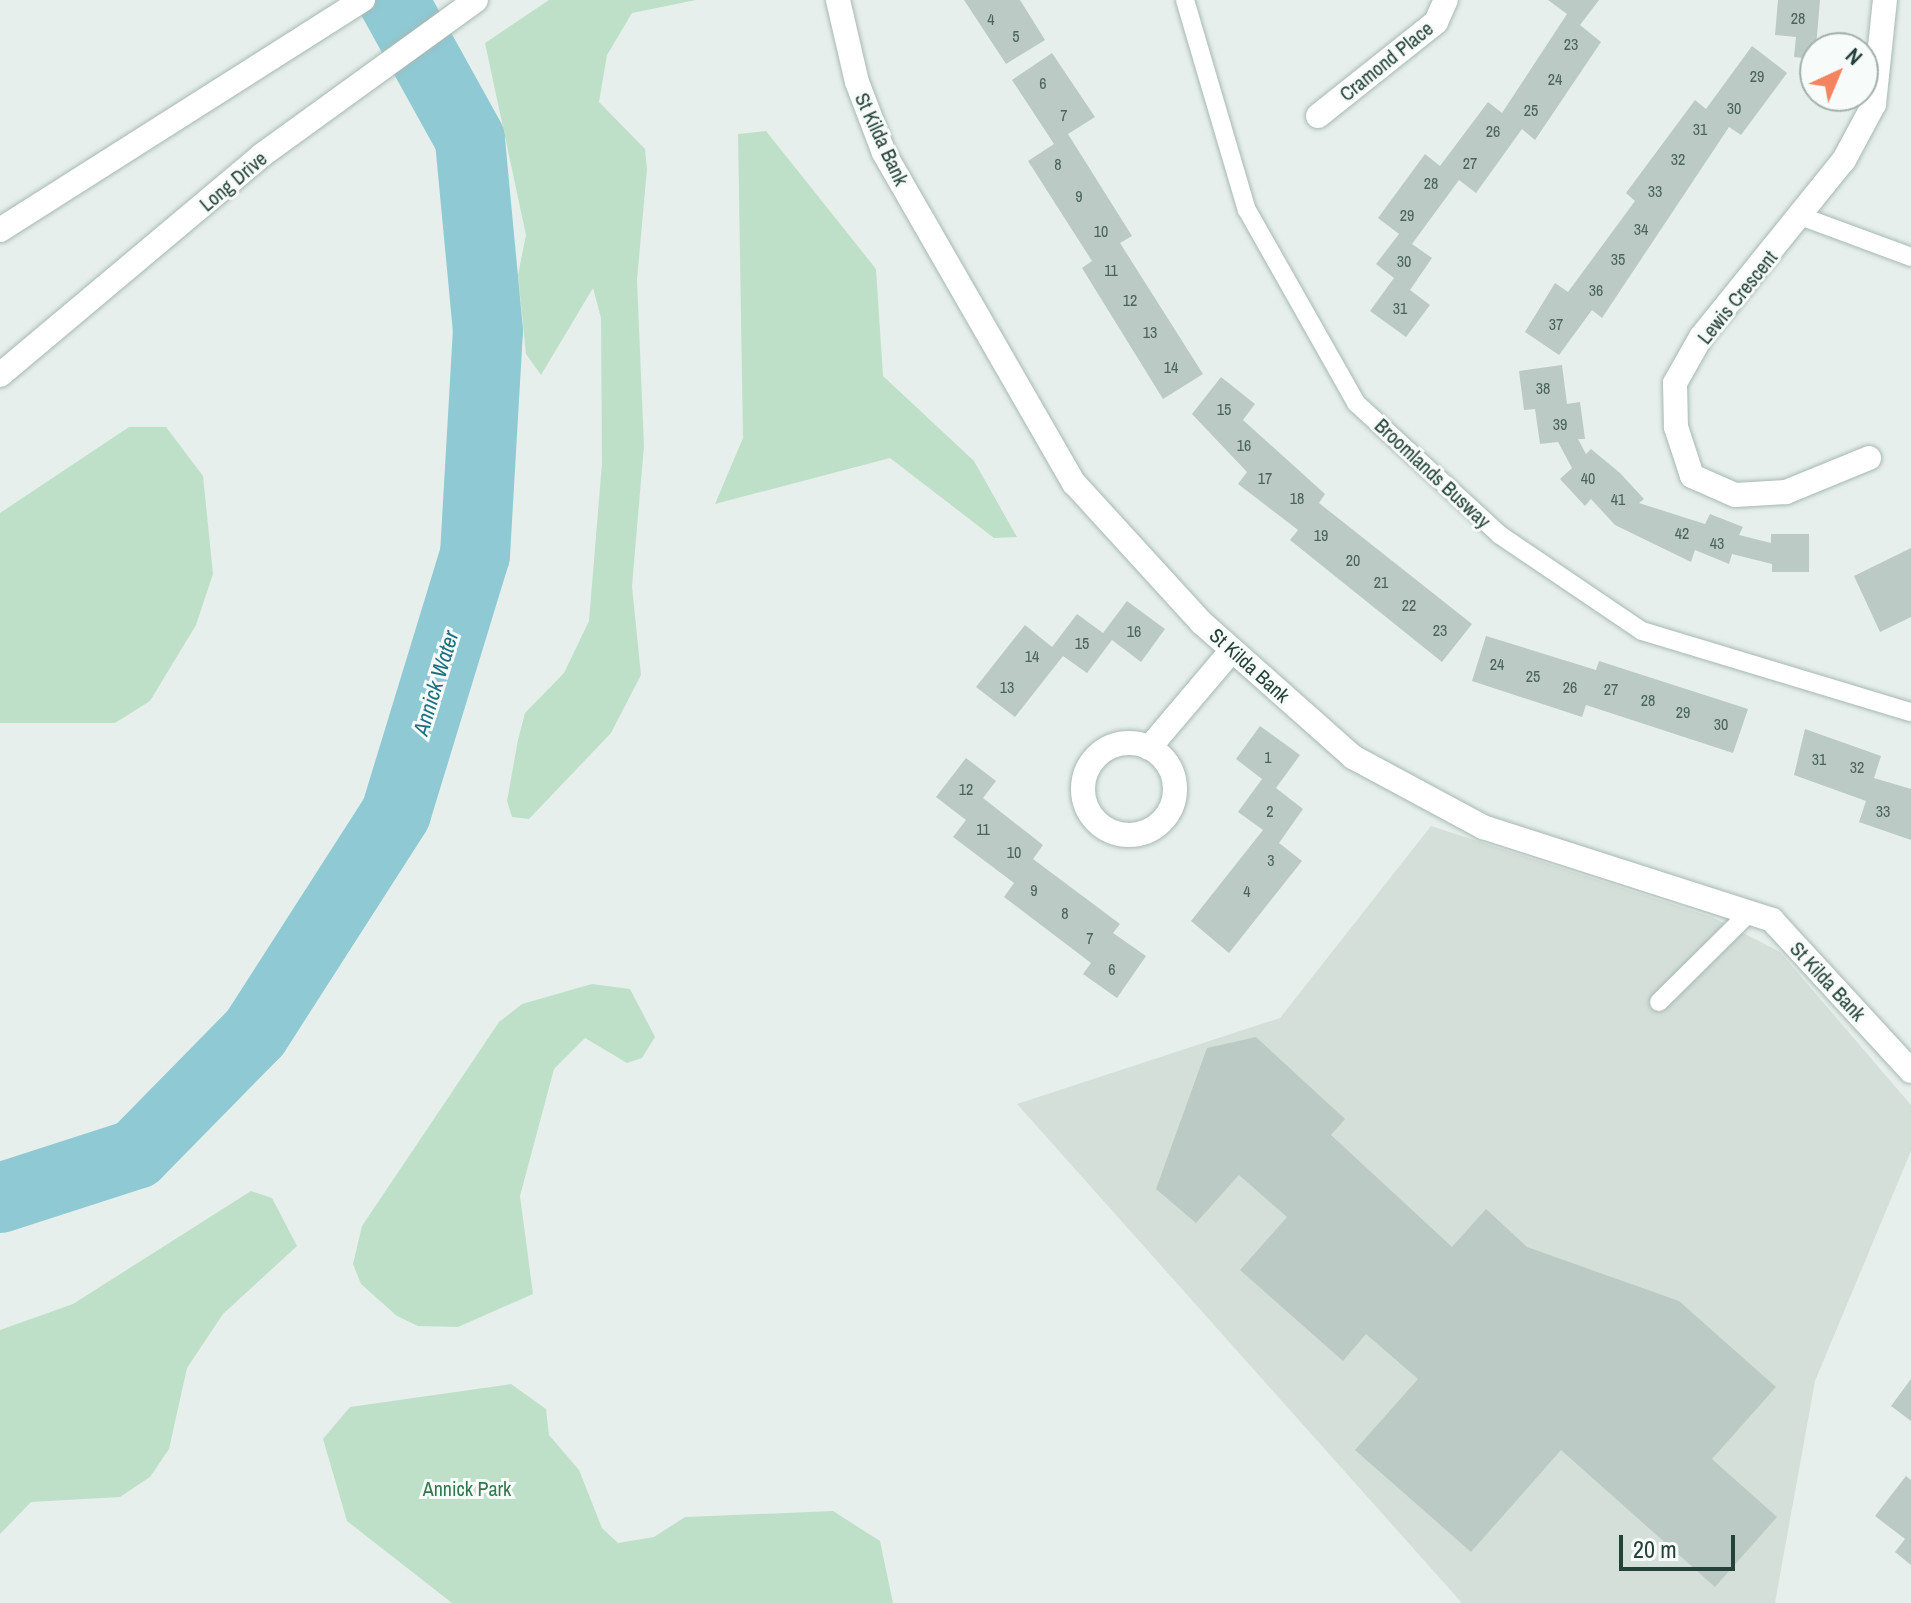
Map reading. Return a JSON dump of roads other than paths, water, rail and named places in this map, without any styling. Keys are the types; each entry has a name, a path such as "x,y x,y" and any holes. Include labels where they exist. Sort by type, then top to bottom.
{"street":[{"path":"0,230 363,0"},
{"name":"Long Drive","path":"0,375 262,155 476,0"},
{"name":"St Kilda Bank","path":"838,0 857,82 884,153 1074,483 1232,650 1353,757 1483,827 1772,920 1911,1071"},
{"name":"Cramond Place","path":"1318,116 1436,22 1446,0"},
{"name":"Lewis Crescent","path":"1869,458 1786,492 1735,495 1692,476 1676,427 1675,383 1701,337 1803,217 1874,104 1885,0"},
{"path":"1149,748 1232,650"}],"lane":[{"name":"Broomlands Busway","path":"1185,0 1247,210 1356,403 1500,535 1642,631 1911,712"},
{"path":"1803,217 1911,257"},
{"path":"1659,1002 1749,913"}],"waterway":[{"name":"Annick Water","path":"0,1198 136,1154 255,1033 396,813 475,555 488,331 470,139 393,0"}],"park label":[{"name":"Annick Park","path":"467,1488"}]}
